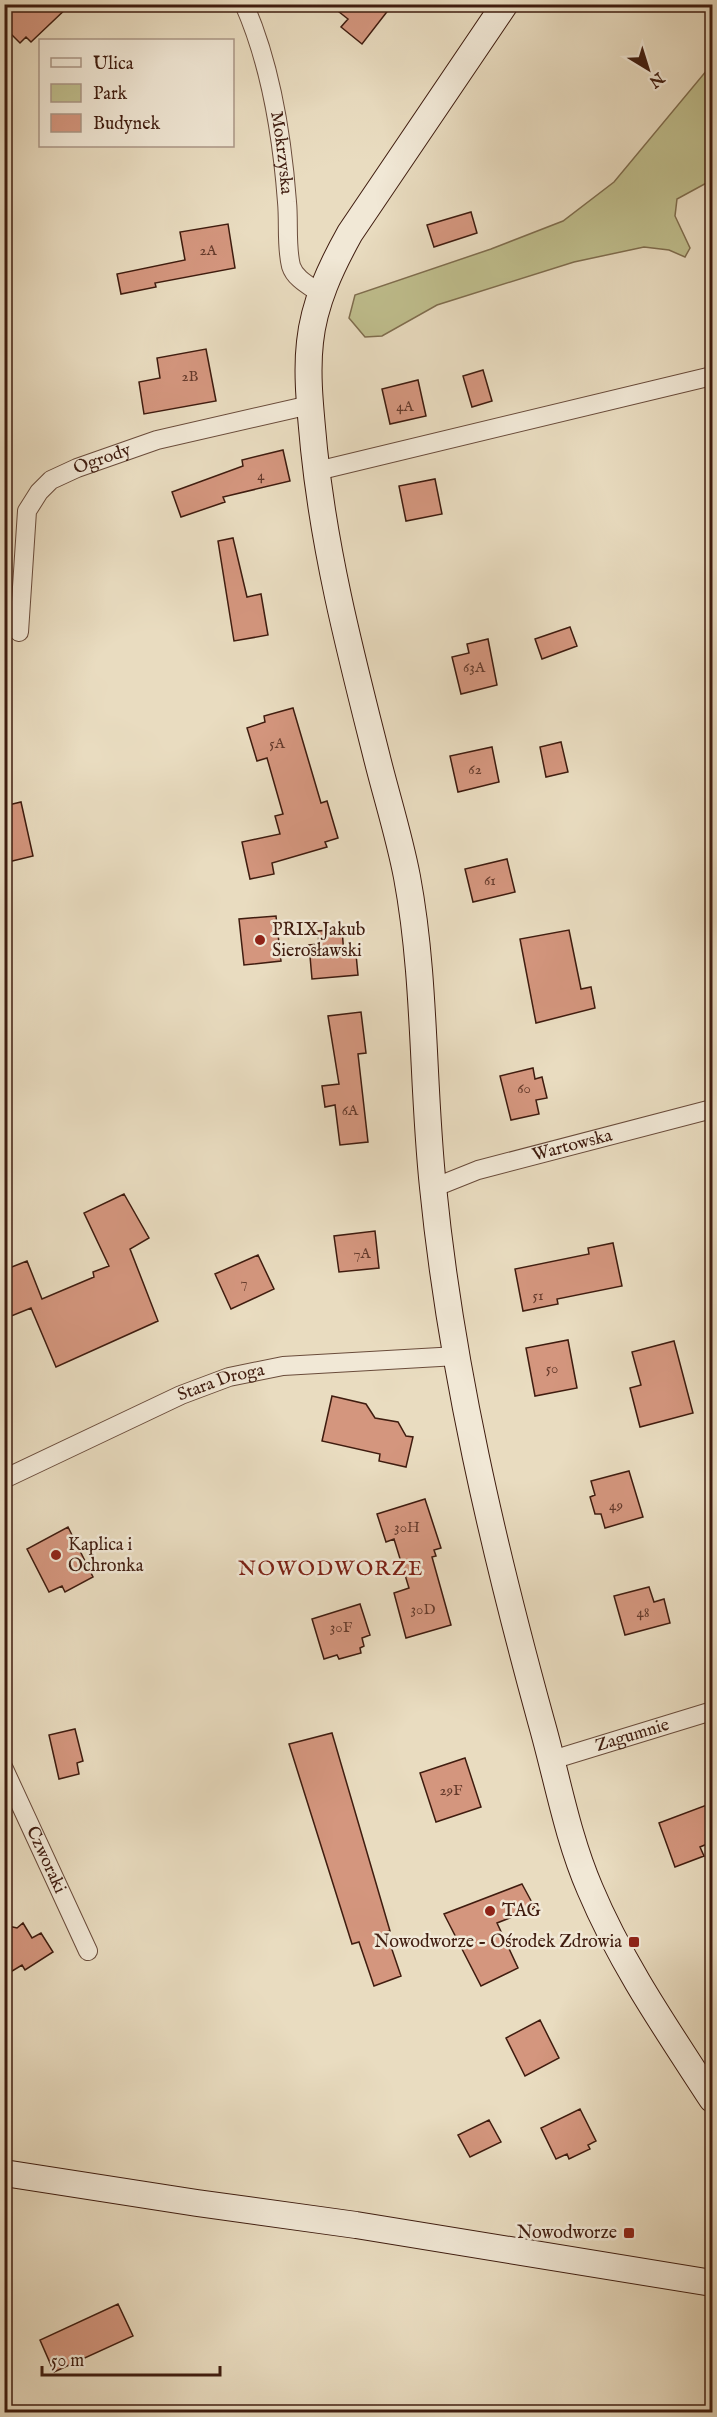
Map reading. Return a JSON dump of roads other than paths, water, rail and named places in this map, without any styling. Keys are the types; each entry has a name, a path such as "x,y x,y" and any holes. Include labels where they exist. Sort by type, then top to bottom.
{"street":[{"name":"Mokrzyska","path":"244,4 259,39 275,113 287,200 291,266 295,275 321,294"},
{"path":"505,4 350,233 321,294 310,341 310,405 316,471 322,523 341,616 406,874 421,1003 433,1188 457,1356 476,1462 521,1647 569,1828 589,1887 630,1972 712,2099"},
{"path":"316,471 712,376"},
{"name":"Ogrody","path":"19,632 27,511 39,492 51,480 77,468 157,440 310,405"},
{"name":"Wartowska","path":"433,1188 478,1170 712,1109"},
{"name":"Stara Droga","path":"4,1479 181,1395 229,1377 283,1366 457,1356"},
{"name":"Zagumnie","path":"552,1760 712,1711"},
{"name":"Czworaki","path":"4,1769 88,1951"},
{"path":"4,2173 197,2204 356,2225 712,2283"}],"place":[{"name":"PRIX Jakub Sierosławski","path":"260,940"},
{"name":"Kaplica i Ochronka","path":"56,1555"},
{"name":"TAG","path":"490,1911"},
{"name":"Nowodworze - Ośrodek Zdrowia","path":"634,1942"},
{"name":"Nowodworze","path":"629,2233"}],"district":[{"name":"NOWODWORZE","path":"331,1569"}]}
